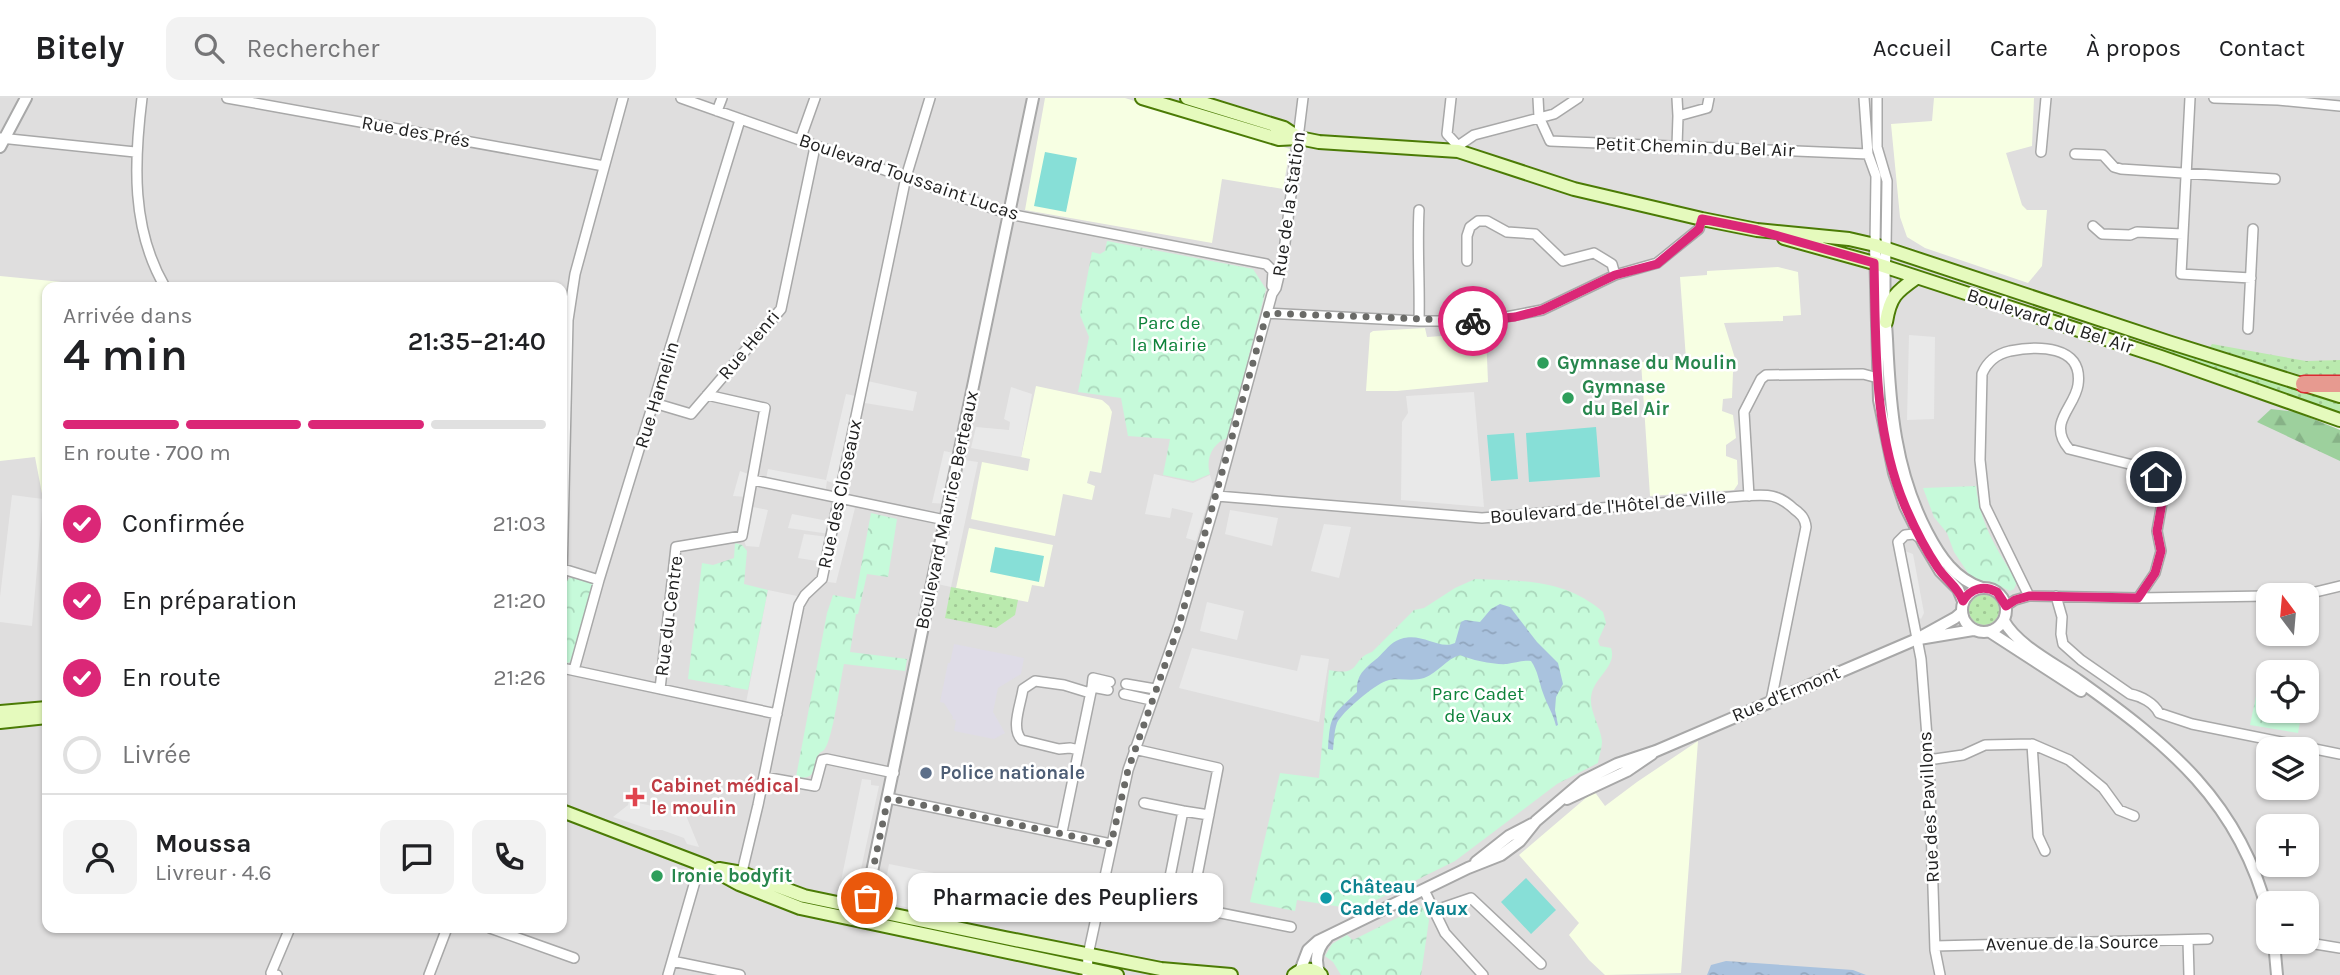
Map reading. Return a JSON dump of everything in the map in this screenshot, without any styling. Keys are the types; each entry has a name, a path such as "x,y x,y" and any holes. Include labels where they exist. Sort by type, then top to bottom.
{"highway":[{"path":"2304,384 2340,384"}],"main road":[{"path":"1142,98 1279,139 1299,138"},
{"path":"1187,98 1283,128 1299,138"},
{"name":"Boulevard du Bel Air","path":"1299,138 1319,142 1458,148 1574,188 1757,230 1879,265 2161,357 2340,420"},
{"name":"Boulevard du Bel Air","path":"1757,230 1849,239 1880,246 2155,338 2340,396"},
{"path":"1886,322 1888,308 1896,292 1916,278"},
{"path":"0,712 42,713"},
{"path":"0,722 42,713"},
{"path":"567,813 740,878 804,896 1160,969 1231,975"},
{"path":"740,878 800,908 1087,972 1117,975"},
{"path":"1295,974 1310,970 1320,974"}],"street":[{"path":"26,98 1,141 135,152"},
{"path":"142,98 135,152 139,215 144,240 162,282"},
{"name":"Rue des Prés","path":"227,98 604,166"},
{"path":"567,349 575,274 623,98"},
{"name":"Boulevard Toussaint Lucas","path":"681,98 1009,214 1266,264"},
{"path":"717,111 722,98"},
{"path":"800,140 815,98"},
{"name":"Rue des Closeaux","path":"740,878 764,777 799,605 805,595 822,579 905,177 930,98"},
{"name":"Boulevard Maurice Berteaux","path":"862,922 1033,98"},
{"name":"Rue de la Station","path":"1087,972 1088,955 1128,770 1179,625 1272,294 1276,288 1303,98"},
{"path":"1451,98 1447,134 1458,148 1474,135 1554,114 1578,98"},
{"path":"1538,98 1539,117"},
{"path":"1676,98 1677,146"},
{"path":"1678,116 1707,108 1709,98"},
{"path":"1864,98 1868,154 1876,176 1880,246"},
{"path":"1877,98 1877,147 1887,181 1879,265 1878,378 1881,419 1905,506 1940,571 1956,587 1965,622 1973,630 1990,632 2136,724"},
{"path":"2040,152 2046,98"},
{"path":"2190,98 2181,274 2251,278"},
{"path":"2214,98 2278,99 2340,106"},
{"name":"Petit Chemin du Bel Air","path":"1539,117 1550,141 1868,154"},
{"name":"Rue Hamelin","path":"574,670 740,120"},
{"name":"Rue Henri","path":"654,403 691,414 781,309 815,147"},
{"path":"2075,154 2103,155 2114,167 2121,169 2275,179"},
{"path":"1419,210 1419,321"},
{"path":"1267,313 1419,321 1485,321 1515,317 1542,310 1615,275 1657,264 1699,229 1702,219"},
{"path":"1466,261 1470,227 1478,221 1487,221 1507,232 1535,234 1563,261 1594,253 1612,264 1615,275"},
{"path":"2093,226 2102,234 2183,234"},
{"path":"2248,329 2253,229"},
{"path":"1272,294 1273,271 1266,264 1274,260 1282,247"},
{"path":"1879,265 1893,423 1906,486 1925,529 1947,565 1963,580 1997,592 2006,606 2004,621 1990,632"},
{"path":"2029,596 1985,506 1980,484 1982,374 1986,365 2002,354 2051,348 2071,358 2079,382 2061,424 2063,442 2069,449 2149,469 2165,486 2157,531 2161,551 2155,573 2138,598"},
{"path":"1749,496 1744,412 1761,379 1766,375 1863,374 1878,378"},
{"name":"Rue du Centre","path":"660,689 676,548 742,536 765,408 707,395"},
{"path":"753,480 945,520"},
{"name":"Boulevard de l'Hôtel de Ville","path":"1217,496 1473,517 1749,496 1780,497 1802,515 1806,522 1771,701"},
{"name":"Rue des Pavillons","path":"1920,538 1914,534 1905,535 1898,542 1921,659 1935,946 1940,975"},
{"path":"567,575 599,580"},
{"path":"2319,591 2340,586"},
{"path":"1962,606 1971,592 1982,588"},
{"path":"2006,606 2029,596 2256,596"},
{"path":"2056,596 2062,617 2063,644 2130,694 2138,695 2156,707 2159,713 2192,724 2340,754"},
{"name":"Rue d'Ermont","path":"1295,974 1312,945 1468,868 1494,859 1509,850 1536,821 1562,802 1627,771 1656,751 1917,639 1955,618 1962,606"},
{"path":"2004,621 2018,639 2136,724 2195,775 2225,816 2251,862 2260,891"},
{"name":"Rue d'Ermont","path":"1917,639 1973,630"},
{"path":"567,669 777,714"},
{"path":"1079,750 1059,749 1022,740 1017,736 1023,689 1035,681 1091,690 1109,686"},
{"path":"1151,700 1125,689 1155,689"},
{"path":"1062,832 1091,690"},
{"path":"1928,760 1963,755 1985,745 2032,744 2069,760 2103,788 2119,810 2134,816"},
{"path":"2032,744 2038,836 2045,850"},
{"path":"1134,750 1218,768 1191,907"},
{"path":"764,777 815,786 822,760 827,759 894,773"},
{"path":"888,798 1111,844"},
{"path":"1144,803 1209,815"},
{"path":"1183,811 1165,902 1291,927"},
{"path":"668,975 703,865"},
{"path":"1424,890 1445,933 1483,975"},
{"path":"1433,911 1471,898 1541,964"},
{"path":"274,974 288,933"},
{"path":"429,975 445,933"},
{"path":"505,933 574,958"},
{"path":"1320,974 1318,952 1331,935"},
{"name":"Avenue de la Source","path":"1935,946 2208,939"},
{"path":"2188,940 2189,975"},
{"path":"2319,945 2340,948"},
{"path":"2275,954 2277,975"},
{"path":"672,961 740,975"}],"shaded area":[{"path":"0,98 2340,98 2340,360 2306,362 2296,411 2340,430 2340,975 0,975"},
{"path":"1045,98 1125,98 1290,149 1283,189 1222,179 1212,243 1025,210"},
{"path":"1934,98 2034,98 2032,146 2006,153 2022,205 2027,210 2047,210 2042,266 2028,283 1925,248 1907,237 1900,217 1891,124 1932,121"},
{"path":"1045,152 1077,158 1066,212 1034,206"},
{"path":"1778,267 1798,272 1801,315 1783,316 1783,321 1724,323 1738,368 1733,372 1732,398 1723,399 1722,411 1733,415 1736,438 1726,445 1726,456 1737,460 1738,484 1734,490 1650,496 1641,362 1686,359 1680,277 1707,275 1707,271"},
{"path":"0,276 62,282 42,282 42,494 35,457 0,461"},
{"path":"1425,328 1427,337 1486,333 1488,382 1397,391 1366,391 1370,333"},
{"path":"1909,335 1935,337 1934,419 1907,420"},
{"path":"863,380 917,392 913,411 859,402 842,486 827,481 825,494 765,483 768,469 826,480 846,394 860,397"},
{"path":"1036,386 1102,400 1112,412 1101,473 1090,471 1087,483 1095,486 1092,500 1063,494 1055,536 971,519 982,462 1028,471 1030,459 1021,457"},
{"path":"1011,387 1032,394 1021,457 971,448 976,427 1009,430 1010,422 1004,419"},
{"path":"1474,392 1484,507 1401,500 1402,422 1408,413 1406,396"},
{"path":"1596,427 1600,477 1529,482 1526,433"},
{"path":"1514,433 1518,479 1491,481 1487,435"},
{"path":"944,451 959,454 958,459 978,462 951,587 933,583 948,504 932,503"},
{"path":"740,471 754,476 748,506 768,510 759,547 746,546 742,536 747,497 733,496"},
{"path":"1154,474 1193,483 1210,475 1213,485 1196,541 1186,538 1193,513 1172,508 1170,518 1145,514"},
{"path":"12,495 42,499 32,626 0,622 0,597"},
{"path":"838,503 855,508 836,583 819,581 823,562 798,558 804,534 829,537 830,534 788,528 792,514 833,522"},
{"path":"1230,510 1278,518 1272,546 1225,534"},
{"path":"1324,524 1351,527 1339,578 1311,571"},
{"path":"969,528 1053,545 1044,587 1032,585 1028,602 956,588"},
{"path":"995,547 1044,556 1039,582 990,572"},
{"path":"1902,550 1913,554 1924,613 1921,619 1915,614"},
{"path":"768,590 797,596 776,703 769,707 746,703"},
{"path":"1207,602 1244,611 1237,640 1200,631"},
{"path":"954,644 1024,658 1021,674 998,688 993,712 1005,733 994,739 954,731 956,720 952,719 944,703 940,702"},
{"path":"1192,648 1297,671 1301,655 1329,659 1319,722 1179,688"},
{"path":"1698,741 1681,973 1605,975 1569,935 1579,923 1519,855 1594,791 1605,806"},
{"path":"862,779 871,780 871,785 879,786 859,878 849,876 847,883 841,881"},
{"path":"629,801 685,813 699,847 687,844 684,838 662,830 652,830 613,817 628,805"},
{"path":"889,864 984,883 982,894 957,890 951,917 892,904 883,896"},
{"path":"1526,878 1556,910 1531,934 1501,902"}],"green space":[{"name":"Parc de la Mairie","path":"1107,241 1253,269 1266,289 1228,438 1214,447 1209,463 1210,474 1193,481 1163,475 1170,439 1128,436 1121,398 1078,392 1089,337 1080,315 1092,252 1100,254 1105,251"},
{"path":"2212,344 2306,361 2340,360 2340,379 2310,378 2210,347"},
{"path":"2160,348 2240,370 2340,403 2340,414 2162,351"},
{"path":"2271,409 2296,412 2340,430 2340,461 2257,422"},
{"path":"1976,486 1985,525 2017,582 2010,591 1989,581 1974,580 1970,576 1954,552 1947,533 1934,517 1923,488"},
{"path":"871,513 897,519 888,577 867,574 856,614 850,652 907,659 905,671 844,664 827,744 816,758 811,774 804,778 796,777 827,613 833,595 855,599"},
{"path":"735,543 742,545 747,551 744,584 768,590 748,690 688,679 702,563 713,565 734,558"},
{"path":"572,577 593,582 571,662 567,663 567,580"},
{"name":"Parc Cadet de Vaux","path":"1475,579 1543,584 1574,593 1603,612 1606,623 1598,641 1600,646 1611,648 1612,654 1609,665 1594,686 1591,698 1602,741 1598,763 1557,784 1455,861 1362,907 1348,908 1297,900 1295,911 1250,902 1280,773 1319,778 1329,670 1340,672 1352,669 1414,610 1424,608"},
{"path":"951,587 1018,600 1015,615 996,628 945,618"},
{"path":"1984,595 1995,599 1999,610 1995,621 1984,625 1973,621 1969,610 1973,599"},
{"path":"2256,696 2256,723 2300,723 2298,733 2250,725"},
{"path":"1421,906 1429,920 1421,975 1341,975 1333,962 1325,956 1332,944 1347,935 1353,940"}],"water":[{"path":"1500,604 1510,607 1537,642 1558,663 1563,684 1556,697 1558,725 1556,726 1531,661 1496,664 1460,655 1424,678 1391,680 1374,688 1340,718 1335,729 1333,750 1328,749 1334,716 1357,692 1359,677 1364,670 1390,645 1413,637 1448,645 1455,643 1461,622 1480,622 1491,609"},
{"path":"1726,961 1853,970 1866,975 1707,975 1711,965"}],"way so far":[{"path":"867,898 888,798 1111,844 1128,770 1179,625 1267,313 1473,321"}],"place":[{"name":"Gymnase du Moulin","path":"1543,363"},
{"name":"Gymnase du Bel Air","path":"1568,398"},
{"name":"Police nationale","path":"926,773"},
{"name":"Cabinet médical le moulin","path":"635,797"},
{"name":"Ironie bodyfit","path":"657,876"},
{"name":"Pharmacie des Peupliers","path":"867,898"},
{"name":"Château Cadet de Vaux","path":"1326,898"}],"route":[{"path":"1473,321 1515,317 1542,310 1615,275 1657,264 1699,229 1702,219 1757,230 1874,263 1879,400 1894,473 1905,506 1933,561 1945,578 1958,589 1963,601 1971,592 1982,588 1997,592 2006,606 2029,596 2138,598 2155,573 2161,551 2157,531 2165,486 2156,477"}]}
